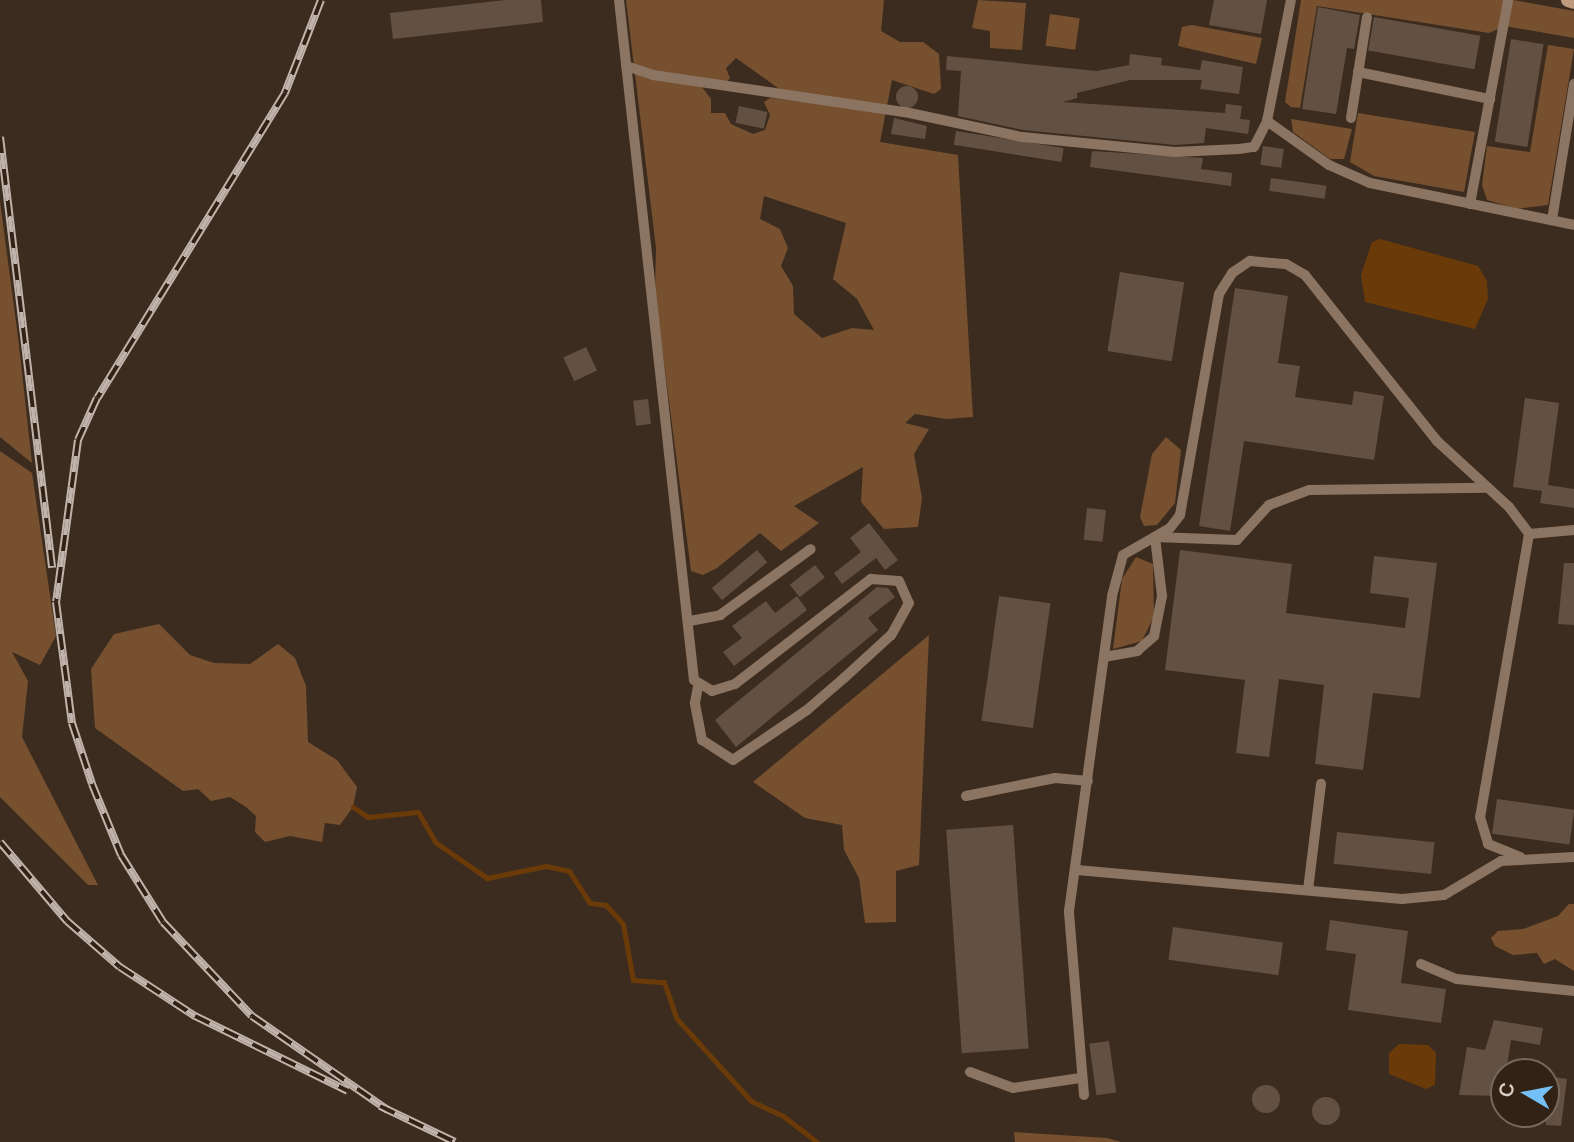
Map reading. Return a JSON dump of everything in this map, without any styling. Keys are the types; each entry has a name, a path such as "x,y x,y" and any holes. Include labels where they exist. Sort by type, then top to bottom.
{"street":[{"path":"1568,0 1574,2"}],"lane":[{"path":"619,0 665,443 690,621 690,670 698,686 695,703 702,740 733,760 807,710 891,635 905,617 906,592 890,576 872,579 736,684 712,691 698,686"},
{"path":"626,66 653,75 905,112 1022,137 1175,152 1254,147 1267,121 1292,0"},
{"path":"1470,204 1508,0"},
{"path":"1350,118 1367,17"},
{"path":"1358,72 1490,99"},
{"path":"1552,220 1574,85"},
{"path":"1267,121 1329,165 1370,183 1574,225"},
{"path":"1084,1095 1080,1078 1079,996 1069,911 1077,870 1104,657 1123,555 1170,528 1186,496 1219,295 1232,273 1250,261 1286,264 1305,275 1392,390 1530,534"},
{"path":"1155,537 1237,540 1269,505 1309,490 1485,488"},
{"path":"1530,534 1574,530"},
{"path":"1521,857 1488,844 1480,817 1530,534"},
{"path":"1104,657 1137,651 1154,636 1163,586 1155,537"},
{"path":"690,621 720,615 811,550"},
{"path":"966,796 1055,778 1088,781"},
{"path":"1308,890 1321,784"},
{"path":"1077,870 1402,898 1444,895 1501,861 1521,857 1574,858"},
{"path":"1421,964 1457,979 1574,991"},
{"path":"970,1072 1013,1088 1080,1078"}],"shaded area":[{"path":"626,0 884,0 881,31 900,42 923,42 939,54 941,89 934,94 892,80 880,142 958,155 973,417 946,419 915,414 905,423 929,429 914,454 922,498 918,527 884,529 861,502 863,467 794,506 819,523 781,551 760,533 717,568 703,575 691,571 655,293 656,248","holes":["736,58 778,88 813,103 770,98 764,102 770,115 765,130 753,134 731,124 725,113 711,113 711,99 702,87 722,88 730,78 726,68","764,196 846,223 833,279 857,299 874,330 852,328 822,338 794,314 793,286 781,266 788,248 780,229 760,219"]},
{"path":"978,0 1026,3 1022,50 990,48 990,31 972,28"},
{"path":"1301,0 1513,0 1574,11 1574,38 1505,26 1489,33 1317,6 1300,108 1291,107 1285,102"},
{"path":"1050,14 1080,18 1075,50 1046,46"},
{"path":"1192,25 1262,38 1256,64 1178,46 1182,27"},
{"path":"1548,45 1574,49 1548,205 1517,209 1487,200 1482,185 1487,146 1530,152"},
{"path":"1358,113 1475,132 1464,192 1374,176 1350,162"},
{"path":"1291,119 1352,129 1344,159 1330,159 1293,132"},
{"path":"0,201 18,337 32,463 0,437"},
{"path":"1380,239 1478,266 1487,281 1488,299 1475,329 1365,302 1361,275 1372,242"},
{"path":"1166,437 1181,450 1175,503 1157,525 1144,526 1140,517 1152,454"},
{"path":"0,451 32,473 56,636 40,665 12,652 28,681 22,737 98,885 88,885 0,797"},
{"path":"1136,557 1153,564 1154,616 1142,641 1113,649 1122,579"},
{"path":"159,624 190,655 214,663 250,664 278,644 295,658 306,686 308,742 337,760 357,787 353,807 340,825 325,823 322,842 290,836 265,842 255,832 256,816 246,807 230,797 211,801 198,789 183,791 95,728 91,669 114,634"},
{"path":"929,635 919,865 896,871 896,922 865,923 859,878 844,850 842,825 805,818 753,782"},
{"path":"1569,904 1574,904 1574,971 1555,959 1544,964 1537,953 1513,955 1495,946 1491,938 1498,931 1523,929 1558,916"},
{"path":"1399,1044 1428,1045 1436,1053 1435,1085 1426,1089 1389,1074 1389,1053"},
{"path":"1014,1132 1107,1138 1121,1142 1015,1142"}],"building":[{"path":"505,0 541,0 543,22 393,39 390,13"},
{"path":"1214,0 1267,0 1261,34 1209,25"},
{"path":"1318,7 1360,15 1354,49 1347,48 1336,114 1302,109"},
{"path":"1374,17 1480,36 1474,69 1368,50"},
{"path":"1511,39 1544,44 1527,147 1495,142"},
{"path":"1130,54 1162,58 1161,65 1200,70 1202,60 1243,67 1239,94 1200,89 1202,80 1130,80 1077,93 1077,98 1063,102 1225,113 1226,104 1242,106 1240,119 1250,120 1248,134 1206,128 1204,143 1175,145 1023,130 958,116 961,71 946,70 947,56 1097,71 1129,65"},
{"path":"907,86 915,89 918,97 915,105 907,108 899,105 896,97 899,89"},
{"path":"739,106 767,112 764,129 735,123"},
{"path":"894,118 927,126 925,139 891,134"},
{"path":"956,131 1064,148 1061,162 954,145"},
{"path":"1263,146 1284,149 1281,168 1260,165"},
{"path":"1092,151 1203,158 1201,169 1232,173 1231,186 1090,167"},
{"path":"1271,178 1326,186 1325,199 1269,191"},
{"path":"1120,272 1184,282 1172,361 1107,351"},
{"path":"1235,288 1288,296 1278,363 1300,366 1295,397 1352,405 1354,391 1384,396 1374,460 1244,441 1230,531 1199,526"},
{"path":"586,347 597,371 574,381 563,358"},
{"path":"1525,398 1559,403 1548,485 1574,489 1574,508 1540,503 1542,491 1513,487"},
{"path":"648,399 651,424 636,426 633,401"},
{"path":"1087,508 1106,510 1103,542 1084,540"},
{"path":"869,523 898,560 885,570 876,558 842,584 834,573 861,552 850,538"},
{"path":"757,550 767,562 722,600 712,588"},
{"path":"1180,550 1292,564 1286,613 1405,628 1409,598 1370,593 1374,556 1437,563 1420,698 1373,693 1363,770 1315,764 1324,685 1279,679 1269,757 1236,753 1245,680 1165,670"},
{"path":"1564,563 1574,563 1574,625 1558,624"},
{"path":"815,565 825,578 800,597 790,585"},
{"path":"877,587 888,588 895,597 868,618 878,630 736,747 715,720"},
{"path":"797,596 807,610 734,666 723,652 742,638 732,626 766,601 775,613"},
{"path":"999,596 1050,603 1033,728 981,721"},
{"path":"1497,799 1574,810 1569,845 1492,834"},
{"path":"1013,825 1029,1048 962,1053 946,830"},
{"path":"1337,832 1434,842 1431,874 1334,864"},
{"path":"1330,920 1408,931 1401,983 1446,989 1441,1023 1348,1010 1356,954 1326,950"},
{"path":"1173,927 1283,942 1278,975 1168,960"},
{"path":"1494,1020 1543,1028 1540,1045 1511,1040 1508,1058 1490,1058 1490,1096 1459,1095 1467,1047 1485,1050"},
{"path":"1109,1041 1116,1092 1096,1095 1089,1044"},
{"path":"1560,1078 1567,1079 1560,1126"},
{"path":"1266,1085 1276,1089 1280,1099 1276,1109 1266,1113 1256,1109 1252,1099 1256,1089"},
{"path":"1326,1097 1336,1101 1340,1111 1336,1121 1326,1125 1316,1121 1312,1111 1316,1101"}],"waterway":[{"path":"353,807 368,817 418,812 435,842 487,878 546,866 569,871 590,903 606,905 623,924 633,980 664,982 677,1019 751,1101 783,1116 817,1142"}],"railway":[{"path":"321,0 285,93 97,398 78,440 56,602 72,723 92,784 121,855 163,922 252,1016 388,1110"},
{"path":"0,137 52,568"},
{"path":"0,842 67,921 120,967 195,1016 348,1091"},
{"path":"380,1106 455,1142"}]}
